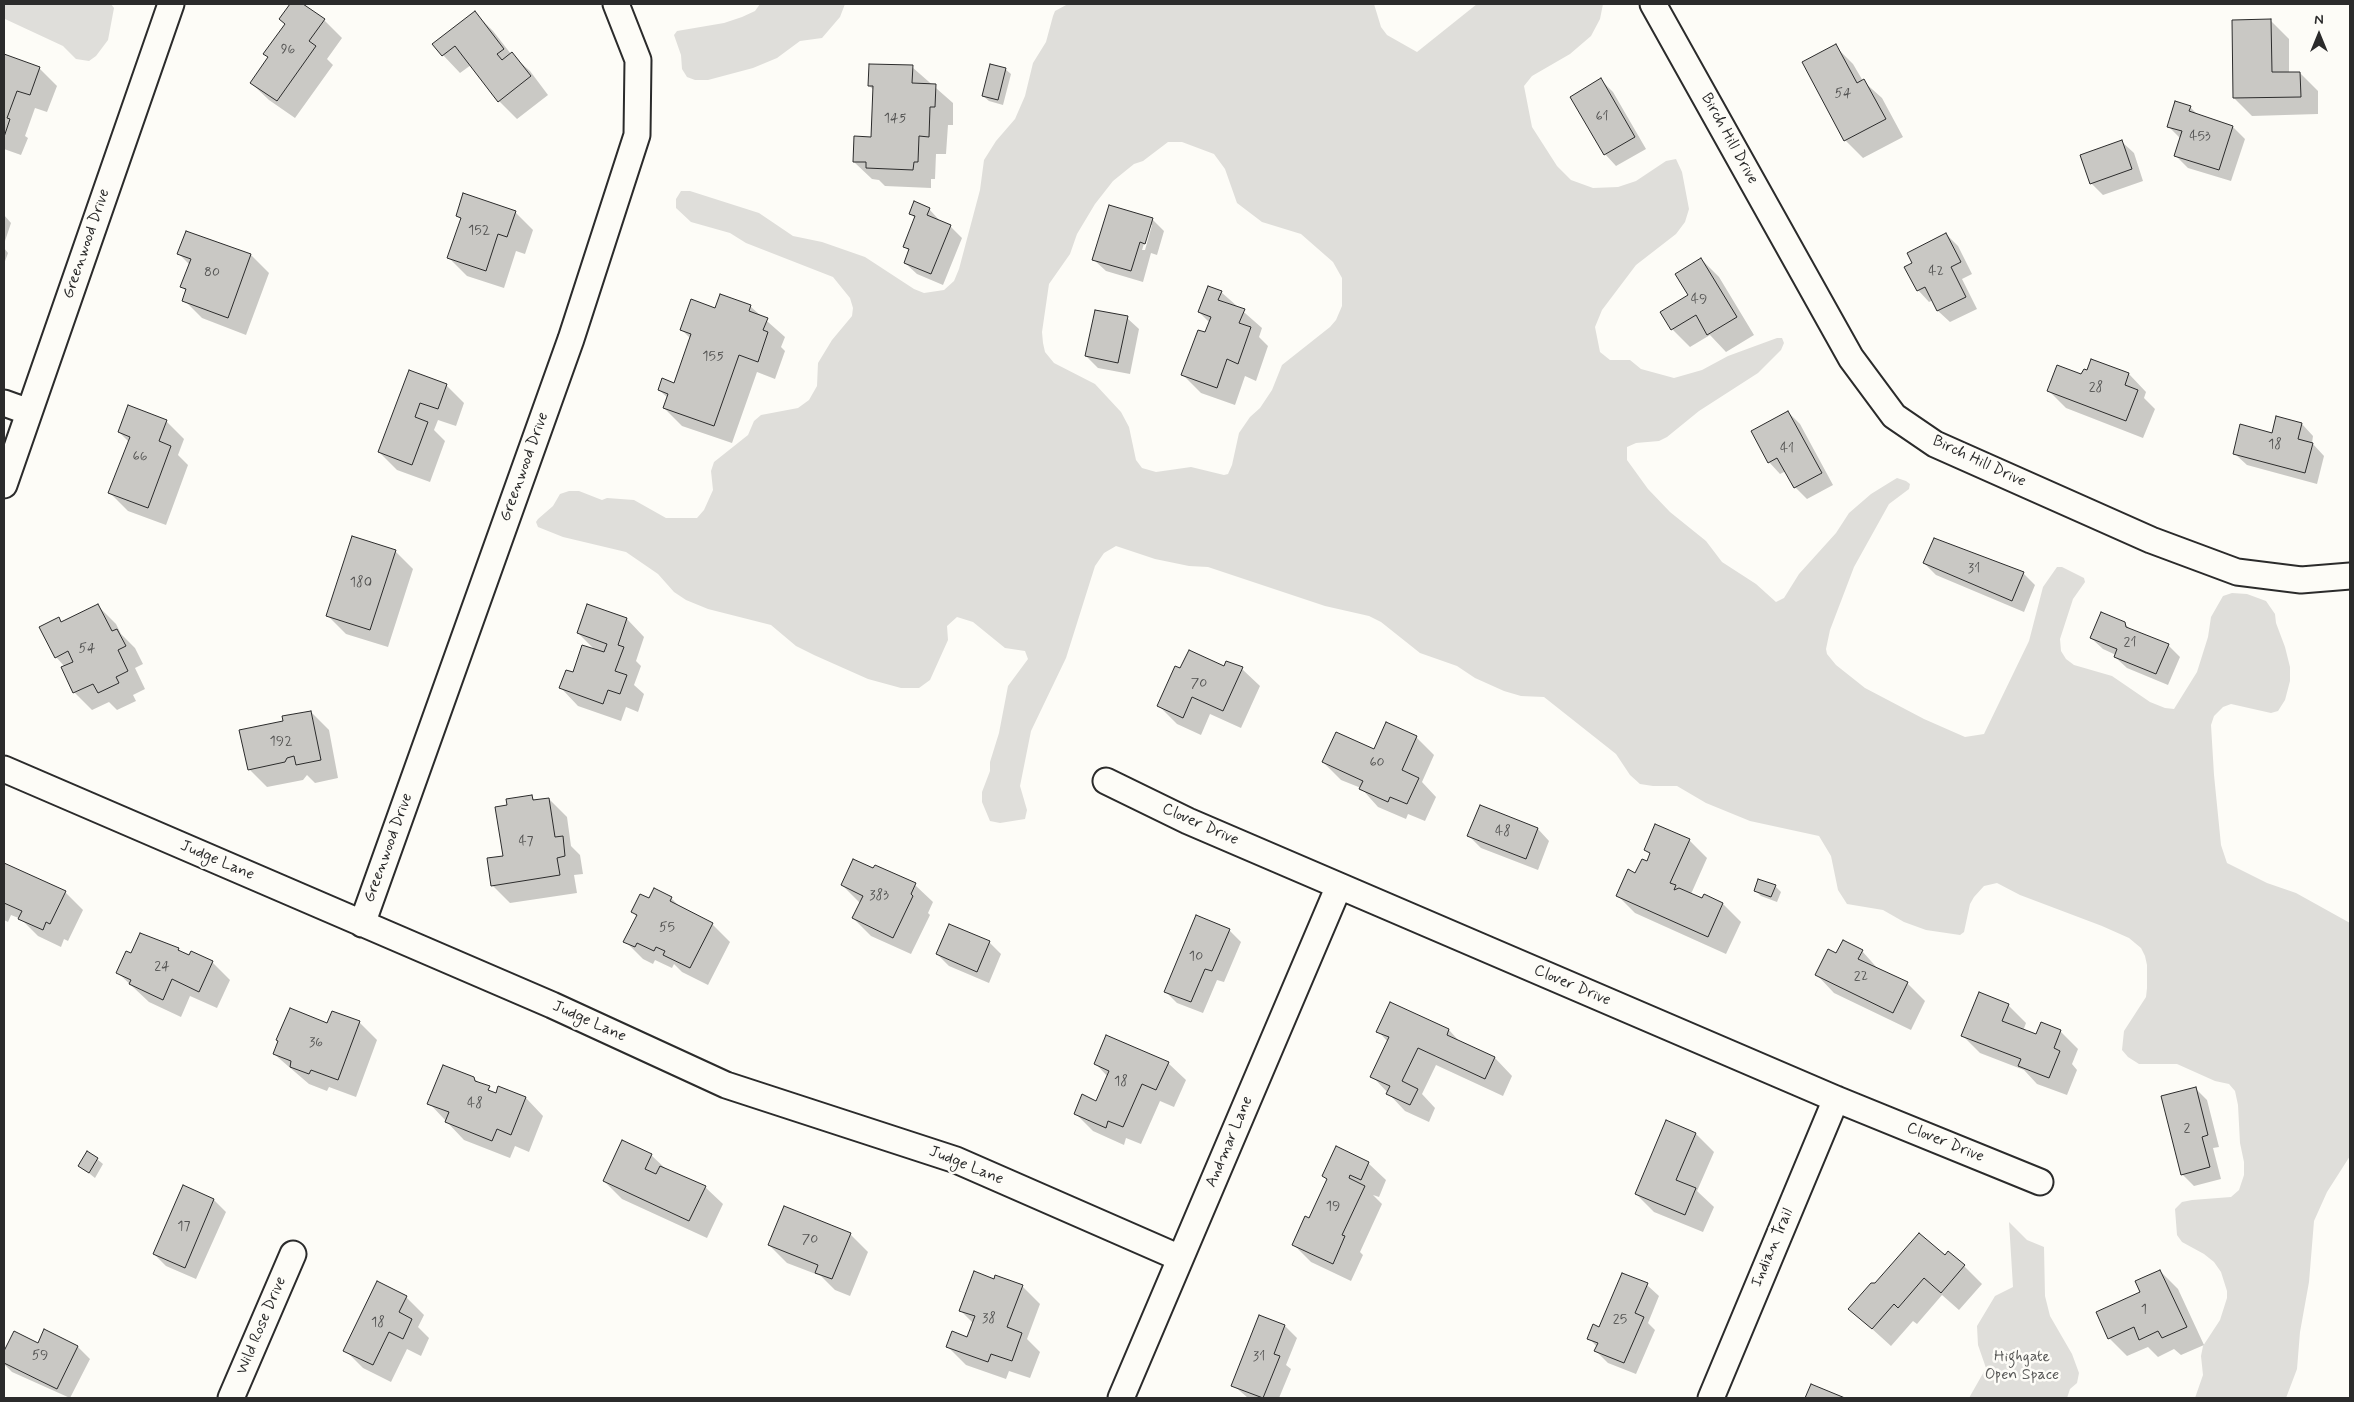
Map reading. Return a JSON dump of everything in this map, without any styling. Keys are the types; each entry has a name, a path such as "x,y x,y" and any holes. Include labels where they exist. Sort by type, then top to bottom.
{"street":[{"name":"Greenwood Drive","path":"4,485 171,4"},
{"name":"Greenwood Drive","path":"362,924 571,339 637,135 638,60 616,4"},
{"name":"Birch Hill Drive","path":"1653,4 1851,358 1894,416 1935,444 2151,540 2237,572 2301,580 2350,576"},
{"path":"4,403 29,412"},
{"name":"Judge Lane","path":"4,769 552,1005 726,1085 956,1160 1180,1258"},
{"name":"Clover Drive","path":"1106,781 1188,821 1836,1099 2040,1182"},
{"name":"Andmar Lane","path":"1121,1398 1340,886"},
{"name":"Indian Trail","path":"1710,1398 1836,1099"},
{"name":"Wild Rose Drive","path":"231,1398 293,1254"}],"green space":[{"path":"4,4 111,4 114,8 108,40 96,56 89,61 76,59 63,46 5,19"},
{"path":"760,4 845,4 840,17 822,38 800,41 777,58 753,68 708,80 695,80 687,77 682,69 681,55 674,35 677,31 724,23 755,11"},
{"path":"1068,4 1374,4 1381,27 1387,35 1417,52 1477,4 1603,4 1600,19 1591,36 1570,54 1532,76 1524,86 1532,127 1557,166 1571,180 1593,188 1618,187 1636,181 1666,161 1676,159 1682,172 1689,209 1685,222 1676,234 1636,265 1602,310 1595,327 1600,352 1610,360 1630,360 1641,369 1674,378 1702,370 1728,356 1777,338 1782,338 1784,343 1781,350 1758,373 1699,411 1667,437 1659,441 1636,443 1627,447 1627,460 1648,489 1670,512 1706,541 1722,562 1756,584 1776,602 1784,598 1799,574 1836,533 1849,513 1871,494 1897,478 1910,484 1909,489 1889,504 1854,567 1830,630 1826,649 1827,654 1836,665 1865,688 1924,719 1965,737 1984,734 2029,641 2043,587 2057,567 2062,567 2084,578 2085,582 2073,599 2060,639 2061,651 2066,659 2074,665 2112,676 2150,702 2165,708 2174,709 2197,672 2208,637 2211,617 2223,596 2232,593 2247,594 2266,601 2275,614 2276,623 2285,647 2290,667 2290,681 2285,700 2278,711 2271,713 2231,704 2223,707 2214,716 2211,725 2221,845 2227,863 2267,883 2296,893 2350,923 2350,1156 2327,1192 2314,1221 2309,1282 2300,1332 2297,1369 2286,1398 2195,1398 2203,1375 2201,1356 2203,1346 2220,1320 2227,1298 2227,1291 2221,1272 2214,1262 2182,1242 2177,1235 2175,1209 2182,1202 2231,1197 2239,1190 2244,1175 2244,1162 2240,1143 2238,1105 2235,1091 2229,1084 2215,1081 2177,1064 2139,1064 2128,1057 2122,1050 2124,1031 2146,997 2147,988 2145,956 2141,948 2129,938 2020,895 1997,883 1984,886 1974,897 1970,904 1964,932 1960,935 1926,930 1904,922 1883,910 1847,904 1838,890 1831,856 1819,836 1750,821 1706,803 1677,786 1640,784 1630,775 1616,754 1544,697 1521,696 1504,691 1475,678 1457,666 1420,653 1381,622 1369,616 1325,606 1208,567 1189,566 1155,559 1116,546 1104,553 1095,566 1066,658 1031,731 1020,786 1027,810 1025,819 1000,823 990,821 982,802 982,792 990,771 990,762 999,733 1008,686 1028,659 1025,651 1005,648 973,622 957,617 947,626 948,640 930,680 919,688 901,688 868,679 814,655 796,646 771,625 708,609 686,600 674,592 658,574 626,552 563,537 538,527 536,522 538,519 553,506 560,494 569,491 579,491 602,500 607,498 634,500 666,518 697,518 704,510 713,490 711,471 714,462 748,435 754,421 761,415 798,408 809,400 817,386 818,363 832,340 852,316 853,308 850,298 833,277 746,243 730,233 691,222 676,208 676,199 681,191 690,191 759,213 793,236 822,242 865,257 914,289 924,293 944,290 954,281 959,269 980,190 984,160 996,141 1015,119 1025,96 1033,63 1046,42 1055,11","holes":["1168,142 1182,142 1214,154 1225,169 1237,203 1262,222 1301,234 1333,262 1342,278 1342,306 1336,320 1330,327 1282,365 1272,390 1239,433 1232,465 1228,474 1224,475 1191,467 1156,472 1142,468 1136,460 1129,427 1121,412 1095,384 1054,363 1045,352 1043,343 1042,332 1049,284 1070,254 1077,234 1095,204 1113,181 1134,164 1143,161"]},
{"name":"Highgate Open Space","path":"2009,1222 2027,1240 2044,1247 2045,1296 2050,1316 2072,1354 2079,1373 2077,1383 2070,1389 2067,1398 1969,1398 1986,1368 1978,1345 1977,1326 1995,1296 2013,1287"}],"building":[{"path":"290,4 303,4 325,19 309,41 316,46 277,101 250,83 268,57 263,54 285,24 279,19"},
{"path":"475,11 504,49 497,54 502,60 512,52 531,76 498,102 455,46 442,56 432,44"},
{"path":"2271,19 2272,72 2300,72 2301,97 2233,98 2232,20"},
{"path":"1836,44 1857,83 1864,79 1886,119 1844,141 1802,62"},
{"path":"4,54 40,67 30,95 17,91 7,118 10,119 4,137"},
{"path":"869,64 913,65 912,83 936,84 935,107 930,107 929,137 919,136 918,162 914,162 913,170 866,168 866,162 853,162 854,136 871,137 873,86 868,86"},
{"path":"990,64 1006,68 998,100 982,96"},
{"path":"1601,78 1635,137 1604,155 1570,97"},
{"path":"2175,101 2191,106 2189,111 2233,126 2219,170 2174,156 2182,131 2167,127"},
{"path":"2122,140 2132,169 2090,184 2080,155"},
{"path":"463,193 516,211 507,237 498,234 486,271 447,258 461,218 456,216"},
{"path":"914,201 930,208 927,215 951,225 931,274 904,263 909,249 903,247 915,216 909,214"},
{"path":"1109,205 1153,218 1145,244 1140,242 1131,271 1092,260"},
{"path":"186,231 251,254 228,318 182,301 186,289 180,287 191,259 177,254"},
{"path":"1946,233 1961,262 1951,267 1966,297 1937,311 1925,287 1917,291 1904,267 1912,263 1907,253"},
{"path":"1701,258 1737,317 1707,335 1696,315 1671,330 1660,312 1688,295 1675,274"},
{"path":"1208,286 1222,291 1218,300 1245,309 1239,323 1251,327 1238,364 1227,359 1217,388 1181,375 1198,330 1205,332 1211,317 1198,312"},
{"path":"720,294 751,305 749,311 768,318 763,330 768,332 758,362 739,355 714,426 663,408 668,394 658,390 662,378 674,383 691,334 680,330 691,299 715,308"},
{"path":"1095,310 1128,316 1118,363 1085,356"},
{"path":"2091,359 2129,373 2125,385 2138,390 2126,421 2047,391 2057,365 2081,374 2084,369 2087,370"},
{"path":"409,370 447,384 438,409 420,403 415,417 428,422 412,465 378,452"},
{"path":"128,405 167,420 159,441 171,446 148,508 108,493 130,437 118,432"},
{"path":"1788,411 1822,473 1794,488 1777,458 1768,463 1751,431"},
{"path":"2276,416 2302,423 2298,439 2313,443 2305,473 2233,454 2240,424 2272,433"},
{"path":"352,536 396,550 370,630 326,616"},
{"path":"1934,538 2024,572 2012,601 1923,563"},
{"path":"98,604 112,631 117,629 126,646 118,650 128,671 116,677 119,683 98,693 93,684 73,693 61,667 73,662 68,651 55,658 39,627 59,617 61,622"},
{"path":"587,604 627,618 618,645 624,647 615,671 627,675 620,694 608,690 603,704 559,688 566,670 573,672 582,645 604,652 607,644 577,633"},
{"path":"2101,612 2125,622 2126,627 2169,644 2156,674 2114,657 2117,649 2090,638"},
{"path":"1189,650 1224,666 1226,661 1243,667 1223,711 1192,697 1183,718 1157,706 1175,666 1180,668"},
{"path":"311,711 321,760 296,765 294,756 287,758 285,762 248,770 239,730 283,721 282,716"},
{"path":"1386,722 1417,736 1402,770 1419,778 1407,804 1390,797 1388,802 1359,789 1363,781 1322,762 1336,732 1374,749"},
{"path":"532,795 533,800 549,798 555,837 563,836 565,856 557,858 560,875 491,886 487,858 503,856 495,807 507,805 506,799"},
{"path":"1480,805 1538,828 1526,859 1467,836"},
{"path":"1655,824 1690,839 1670,883 1676,885 1674,890 1679,888 1702,898 1704,894 1723,903 1708,937 1616,896 1628,869 1635,873 1642,859 1647,861 1650,853 1644,850"},
{"path":"853,859 873,868 875,865 916,883 911,894 913,896 893,938 852,918 863,896 841,885"},
{"path":"4,863 66,891 50,924 46,922 43,930 18,919 22,911 4,903"},
{"path":"1758,879 1776,885 1771,897 1754,891"},
{"path":"654,888 672,897 670,901 713,923 690,968 663,955 665,951 656,947 654,951 637,943 635,947 623,942 637,915 631,912 640,894 649,898"},
{"path":"1196,915 1230,929 1212,971 1205,969 1191,1002 1164,992"},
{"path":"949,924 990,941 977,972 936,954"},
{"path":"140,933 179,948 178,950 189,955 191,951 213,961 199,992 172,979 163,1000 129,984 131,980 116,973 126,951 131,953"},
{"path":"1843,940 1863,950 1858,959 1908,982 1893,1013 1815,975 1828,949 1836,953"},
{"path":"1979,992 2009,1004 2002,1021 2036,1034 2041,1022 2061,1030 2054,1048 2060,1051 2049,1078 2018,1066 2021,1059 1961,1036"},
{"path":"1390,1002 1449,1029 1447,1035 1495,1057 1485,1079 1418,1048 1402,1081 1418,1089 1410,1105 1386,1094 1390,1086 1370,1077 1389,1037 1376,1032"},
{"path":"290,1008 327,1023 332,1011 360,1021 338,1080 311,1070 309,1074 290,1067 291,1061 273,1054 278,1041 276,1040"},
{"path":"1106,1035 1169,1062 1156,1090 1142,1084 1123,1127 1108,1121 1106,1128 1074,1114 1082,1094 1096,1101 1109,1071 1094,1064"},
{"path":"443,1065 474,1077 475,1081 490,1086 488,1090 496,1093 498,1086 526,1097 511,1135 497,1129 492,1141 445,1122 449,1112 427,1104"},
{"path":"2196,1087 2208,1135 2202,1137 2210,1167 2181,1175 2161,1096"},
{"path":"1666,1120 1696,1133 1676,1180 1696,1188 1685,1215 1635,1194"},
{"path":"622,1140 652,1154 645,1169 656,1174 660,1166 706,1186 689,1221 603,1181"},
{"path":"1336,1146 1369,1162 1361,1180 1350,1175 1349,1178 1365,1186 1342,1235 1345,1236 1333,1264 1292,1245 1305,1216 1309,1218 1327,1179 1322,1176"},
{"path":"87,1151 98,1158 89,1173 78,1166"},
{"path":"183,1185 214,1199 185,1268 153,1254"},
{"path":"784,1206 851,1233 832,1279 815,1273 818,1265 768,1245"},
{"path":"1919,1233 1945,1255 1948,1251 1965,1265 1941,1293 1924,1278 1898,1308 1894,1304 1872,1329 1848,1309 1871,1283 1875,1283"},
{"path":"2160,1270 2187,1327 2162,1338 2158,1331 2139,1340 2134,1327 2108,1339 2096,1312 2140,1292 2135,1281"},
{"path":"974,1271 994,1279 995,1275 1023,1285 1007,1327 1022,1333 1012,1361 991,1354 988,1362 946,1347 952,1331 967,1337 975,1316 959,1311"},
{"path":"1622,1273 1648,1283 1635,1313 1644,1317 1624,1363 1594,1351 1598,1343 1587,1339 1593,1324 1599,1327"},
{"path":"377,1281 407,1296 399,1312 412,1319 403,1339 389,1332 373,1365 343,1351"},
{"path":"1259,1315 1285,1325 1274,1354 1280,1356 1263,1398 1231,1386"},
{"path":"44,1329 78,1346 57,1389 4,1363 4,1351 14,1331 38,1343"},
{"path":"1811,1384 1845,1398 1805,1398"}]}
